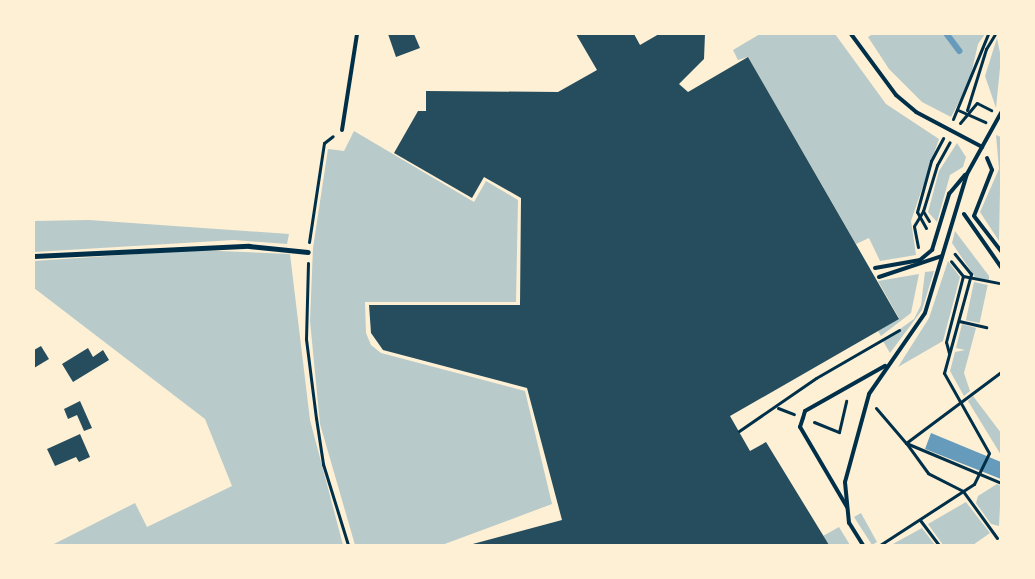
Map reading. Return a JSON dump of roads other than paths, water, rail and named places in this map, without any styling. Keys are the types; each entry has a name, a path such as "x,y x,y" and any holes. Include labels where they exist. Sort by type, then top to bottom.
{"street":[{"path":"34,256 249,246 308,252"}],"lane":[{"path":"342,130 357,34"},
{"path":"850,34 896,95 916,112 982,147"},
{"path":"863,545 849,523 845,482 866,403 887,365 925,313 967,174 1000,115"},
{"path":"987,158 992,170 974,216 1001,251"},
{"path":"875,268 920,260 936,245 949,194 967,174"},
{"path":"964,214 1001,267"},
{"path":"879,277 942,256"},
{"path":"848,508 800,427 805,412 887,365"}],"water":[{"path":"931,433 1001,462 1001,479 925,449"}],"waterway":[{"path":"947,34 960,51"}]}
